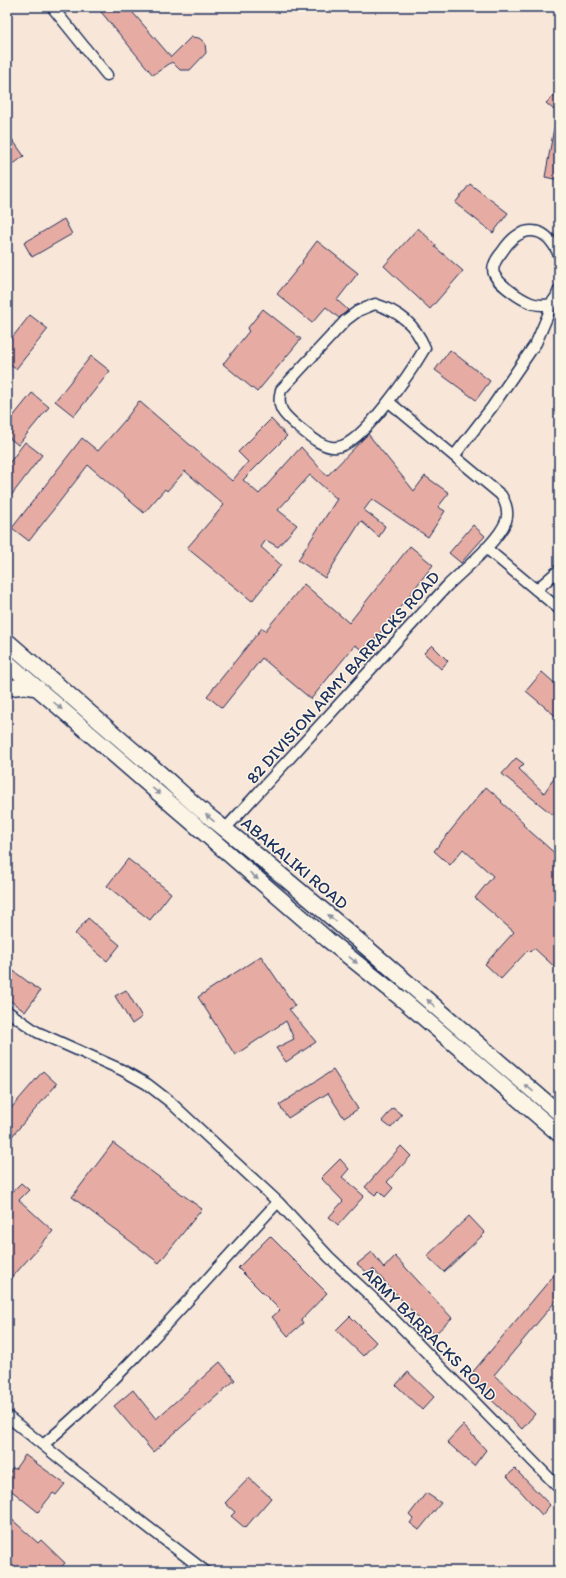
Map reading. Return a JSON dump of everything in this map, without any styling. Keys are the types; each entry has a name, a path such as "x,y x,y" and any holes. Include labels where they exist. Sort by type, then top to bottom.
{"main road":[{"name":"ABAKALIKI ROAD","path":"12,645 162,774 200,809 412,986 559,1113"},
{"name":"ABAKALIKI ROAD","path":"7,662 317,930 403,1000 559,1134"},
{"path":"7,688 25,686 38,688"}],"street":[{"path":"52,7 107,75"},
{"path":"551,304 541,306 522,299 499,282 494,274 494,269 496,260 508,242 518,234 530,230 538,232 549,239 554,244 559,255"},
{"path":"454,456 492,407 536,343 551,304 559,290"},
{"path":"375,304 389,309 407,321 419,335 425,348 414,367 389,402 359,434 338,448 319,442 288,419 280,408 278,399 281,390 346,320 358,311 375,304"},
{"name":"82 DIVISION ARMY BARRACKS ROAD","path":"225,829 447,586 486,548 506,521 506,504 502,495 389,402"},
{"path":"486,548 559,610"},
{"path":"536,590 559,570"},
{"path":"7,662 12,645"},
{"name":"ARMY BARRACKS ROAD","path":"7,1010 37,1032 122,1070 147,1084 169,1101 278,1202 329,1257 377,1302 559,1488"},
{"path":"43,1444 70,1422 116,1379 278,1202"},
{"path":"7,1416 74,1470 206,1571"}],"building":[{"path":"97,7 128,7 171,57 191,37 199,38 205,43 206,53 190,70 180,70 172,62 153,75"},
{"path":"559,91 559,106 554,110 546,103"},
{"path":"554,128 559,128 559,180 545,177"},
{"path":"7,132 24,156 7,169"},
{"path":"470,184 508,213 493,233 455,203"},
{"path":"64,219 72,234 32,257 24,243"},
{"path":"418,228 436,245 435,247 463,271 430,309 384,266"},
{"path":"317,241 358,273 337,300 348,310 339,318 326,307 312,323 277,294 303,262 302,261"},
{"path":"263,309 301,339 257,392 223,364 249,331 247,329"},
{"path":"30,315 48,329 16,369 7,363 7,344"},
{"path":"450,350 490,381 476,400 435,370"},
{"path":"91,356 110,371 74,416 55,401"},
{"path":"32,393 49,407 18,445 7,436 7,424"},
{"path":"139,401 232,481 248,462 238,452 271,419 287,436 243,480 259,494 301,447 327,476 368,434 414,491 425,476 449,493 438,507 445,511 428,537 372,499 364,510 385,526 379,537 361,521 325,578 298,560 337,499 310,475 278,510 297,525 278,547 266,540 261,547 281,565 252,601 187,548 224,505 185,471 167,491 165,489 144,513 88,465 29,541 12,528 82,438 98,451 125,420"},
{"path":"25,442 42,455 7,501 7,466"},
{"path":"473,525 485,536 461,563 449,553"},
{"path":"410,546 433,565 365,652 355,645 311,699 262,658 222,708 207,696 262,628 265,631 304,584 349,623"},
{"path":"432,645 448,661 441,669 424,653"},
{"path":"542,672 559,687 559,719 526,691"},
{"path":"516,758 524,764 519,769 544,793 559,771 559,808 553,815 502,774"},
{"path":"486,787 524,823 523,825 559,857 559,971 534,948 530,952 528,950 501,979 485,964 514,932 475,898 493,876 463,849 450,865 434,851"},
{"path":"128,859 171,893 150,920 107,886"},
{"path":"88,918 120,945 107,961 75,934"},
{"path":"261,956 295,1006 289,1009 316,1042 286,1062 276,1048 294,1039 286,1021 235,1055 198,997"},
{"path":"7,966 40,991 25,1012 7,998"},
{"path":"126,990 142,1017 132,1024 115,996"},
{"path":"333,1070 358,1109 344,1118 328,1093 288,1118 279,1105"},
{"path":"43,1071 57,1084 7,1142 7,1113"},
{"path":"393,1108 402,1115 391,1128 382,1121"},
{"path":"113,1143 202,1209 159,1263 72,1197"},
{"path":"401,1146 411,1156 387,1182 393,1188 385,1197 379,1191 375,1195 365,1187"},
{"path":"340,1159 349,1169 342,1177 364,1196 338,1225 329,1217 343,1201 321,1178"},
{"path":"21,1183 29,1190 19,1200 53,1231 7,1283 7,1197"},
{"path":"469,1216 485,1233 444,1272 427,1256"},
{"path":"270,1236 327,1293 301,1320 303,1323 288,1336 272,1317 280,1310 238,1268"},
{"path":"372,1252 384,1268 395,1256 452,1318 434,1335 373,1269 368,1273 357,1264"},
{"path":"554,1275 559,1280 559,1297 494,1375 535,1414 522,1429 481,1390 467,1379"},
{"path":"350,1316 376,1342 363,1356 336,1330"},
{"path":"220,1362 235,1380 153,1452 114,1406 133,1390 156,1419"},
{"path":"408,1372 434,1397 422,1410 396,1385"},
{"path":"463,1425 486,1450 474,1466 447,1442"},
{"path":"25,1455 65,1484 56,1495 53,1493 38,1512 7,1487 7,1476 13,1468 15,1469"},
{"path":"515,1469 550,1505 542,1515 507,1476"},
{"path":"249,1478 271,1498 245,1528 231,1516 235,1512 225,1503"},
{"path":"426,1493 441,1503 419,1530 410,1523 413,1519 409,1515"},
{"path":"7,1515 38,1543 41,1540 65,1563 58,1571 15,1571 7,1563"}]}
